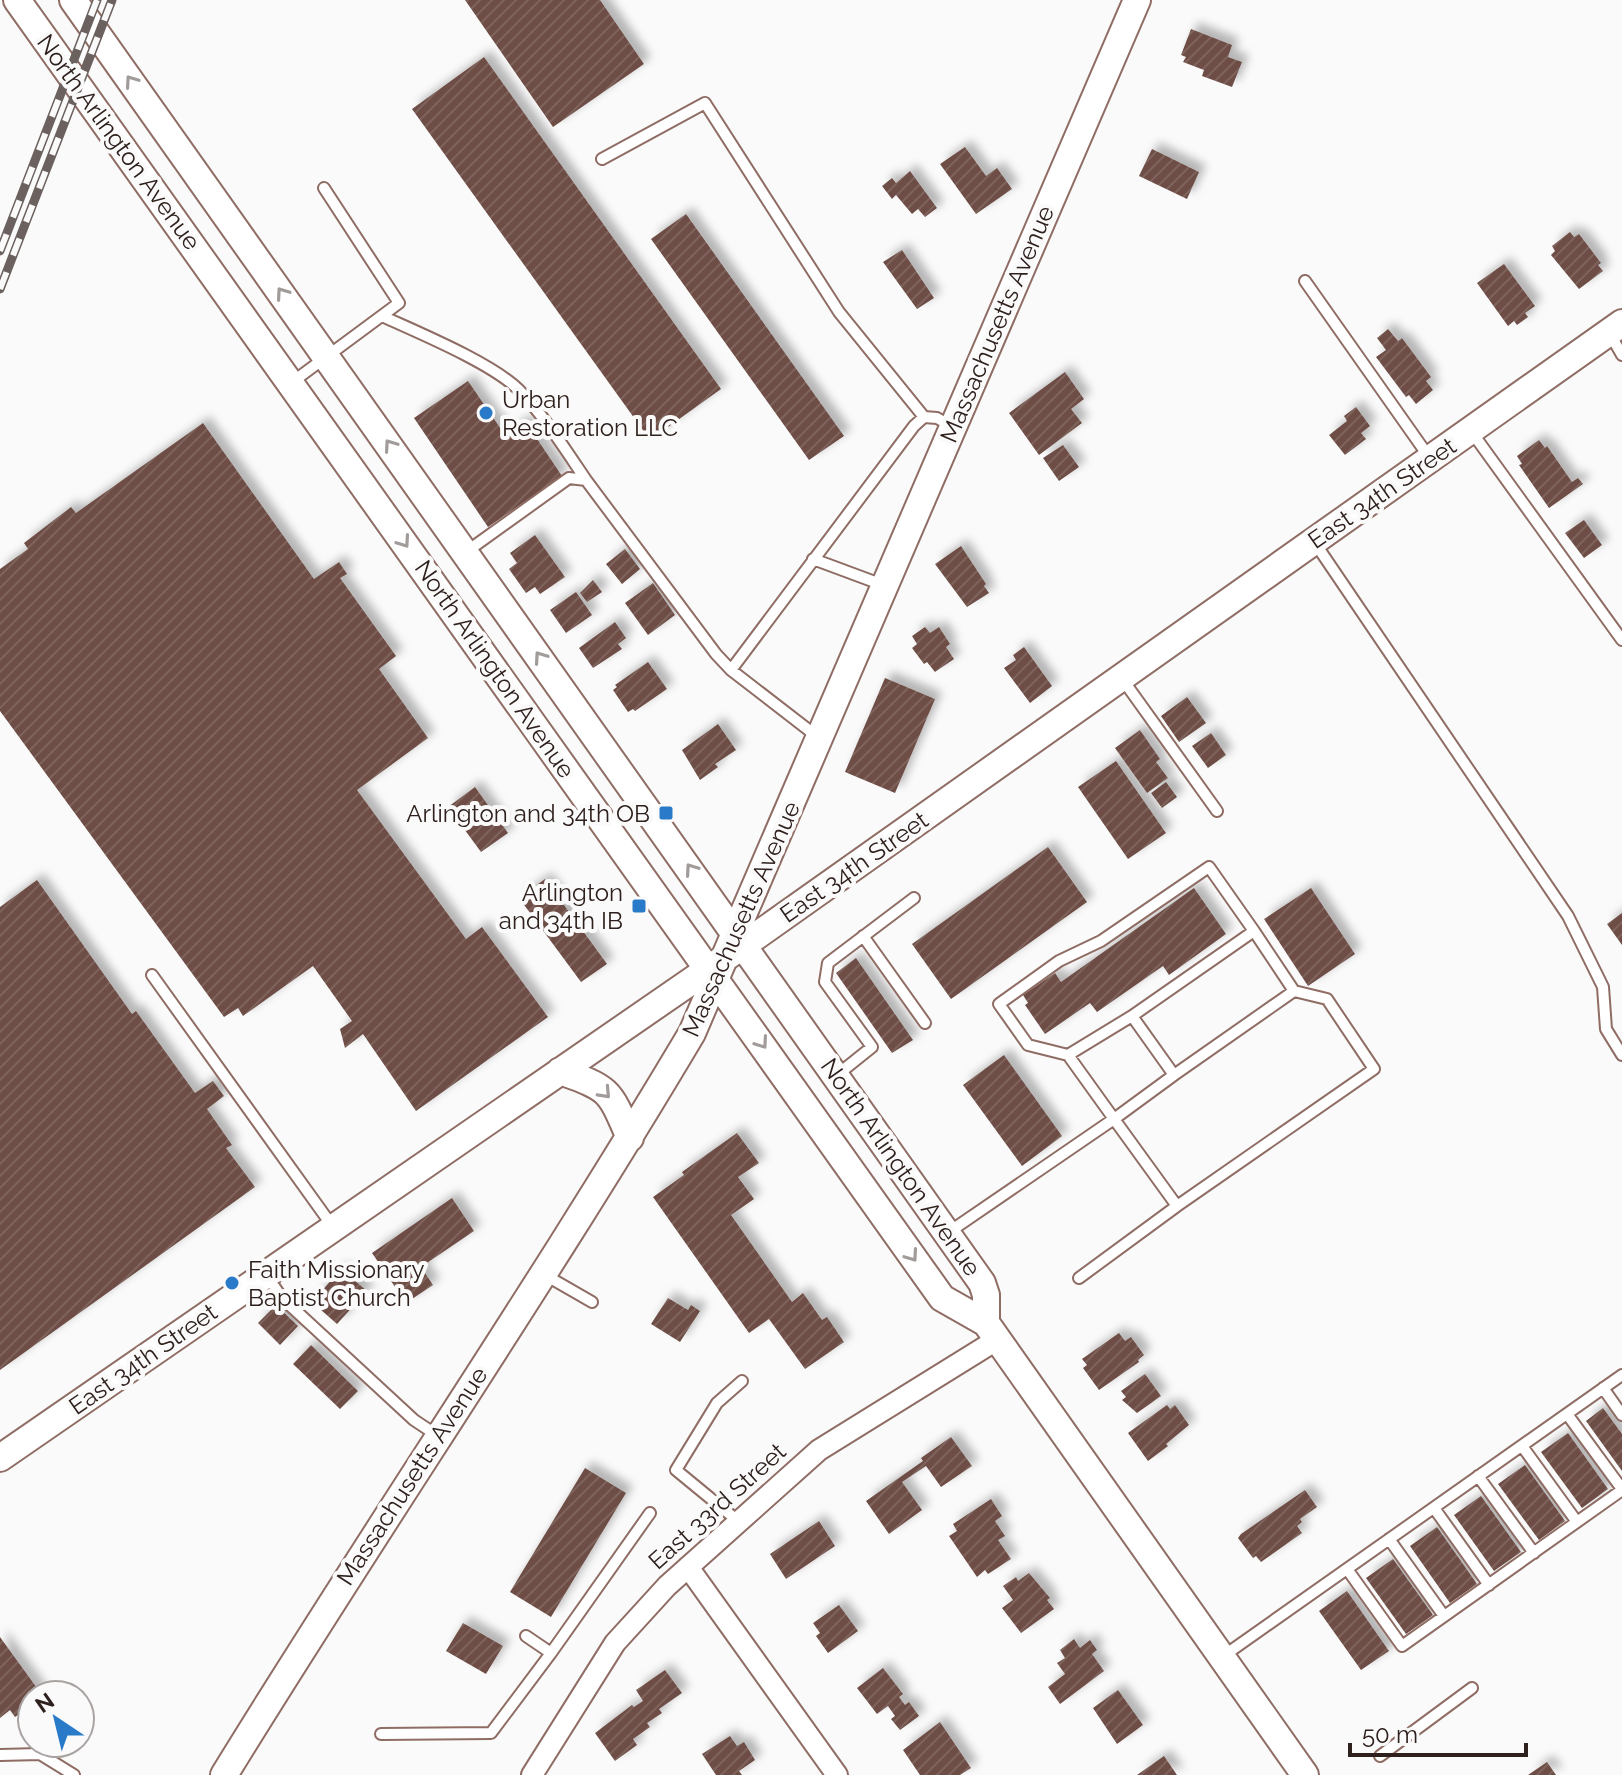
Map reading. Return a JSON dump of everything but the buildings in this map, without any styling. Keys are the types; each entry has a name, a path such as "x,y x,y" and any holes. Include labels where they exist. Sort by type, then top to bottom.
{"main road":[{"name":"North Arlington Avenue","path":"17,0 291,383 726,956 837,1075 985,1288 992,1331"},
{"name":"North Arlington Avenue","path":"73,0 466,552 942,1298 992,1331 1305,1775"},
{"name":"Massachusetts Avenue","path":"224,1775 333,1598 630,1138 692,1033 1137,0"},
{"name":"East 34th Street","path":"0,1458 726,956 1615,327"},
{"path":"560,1071 594,1082 606,1091 618,1109 630,1138"}],"street":[{"name":"East 33rd Street","path":"532,1775 615,1643 650,1603 819,1450 992,1331"},
{"path":"688,1567 837,1775"}],"lane":[{"path":"602,159 705,103 839,312 924,417 937,418 953,427"},
{"path":"291,383 399,303 324,188"},
{"path":"1305,281 1430,459"},
{"path":"382,316 484,367 517,388 554,432 586,480 716,654 731,670 821,739"},
{"path":"1615,327 1622,355"},
{"path":"731,670 924,417"},
{"path":"1470,430 1622,640"},
{"path":"466,552 569,478 586,480"},
{"path":"1313,542 1568,916 1603,987 1606,1029 1622,1055"},
{"path":"813,559 885,586"},
{"path":"1608,621 1622,624"},
{"path":"1121,678 1217,811"},
{"path":"1079,1278 1374,1069 1327,999 1294,991 1209,867 1101,941 1059,961 999,1004 1028,1045 1068,1055 1177,1206"},
{"path":"837,1075 872,1047 825,982 828,963 914,898"},
{"path":"1068,1055 1132,1016 1254,931"},
{"path":"863,936 925,1023"},
{"path":"152,975 333,1227"},
{"path":"947,1233 1294,991"},
{"path":"1132,1016 1174,1075"},
{"path":"266,1274 282,1298 414,1420 438,1436"},
{"path":"542,1274 592,1302"},
{"path":"1222,1657 1622,1375"},
{"path":"738,1521 676,1470 717,1403 742,1381"},
{"path":"1603,1388 1622,1415"},
{"path":"1347,1569 1402,1646 1489,1585 1622,1490 1567,1414"},
{"path":"1522,1446 1577,1522"},
{"path":"1478,1476 1534,1553"},
{"path":"1434,1508 1489,1585"},
{"path":"381,1734 491,1733 650,1513"},
{"path":"1389,1539 1444,1616"},
{"path":"526,1636 551,1653"},
{"path":"1380,1756 1472,1688"},
{"path":"0,1755 40,1754 74,1775"}],"railway":[{"path":"0,251 97,0"},
{"path":"0,289 112,0"}],"place":[{"name":"Urban Restoration LLC","path":"486,413"},
{"name":"Arlington and 34th OB","path":"666,813"},
{"name":"Arlington and 34th IB","path":"639,906"},
{"name":"Faith Missionary Baptist Church","path":"232,1283"}]}
